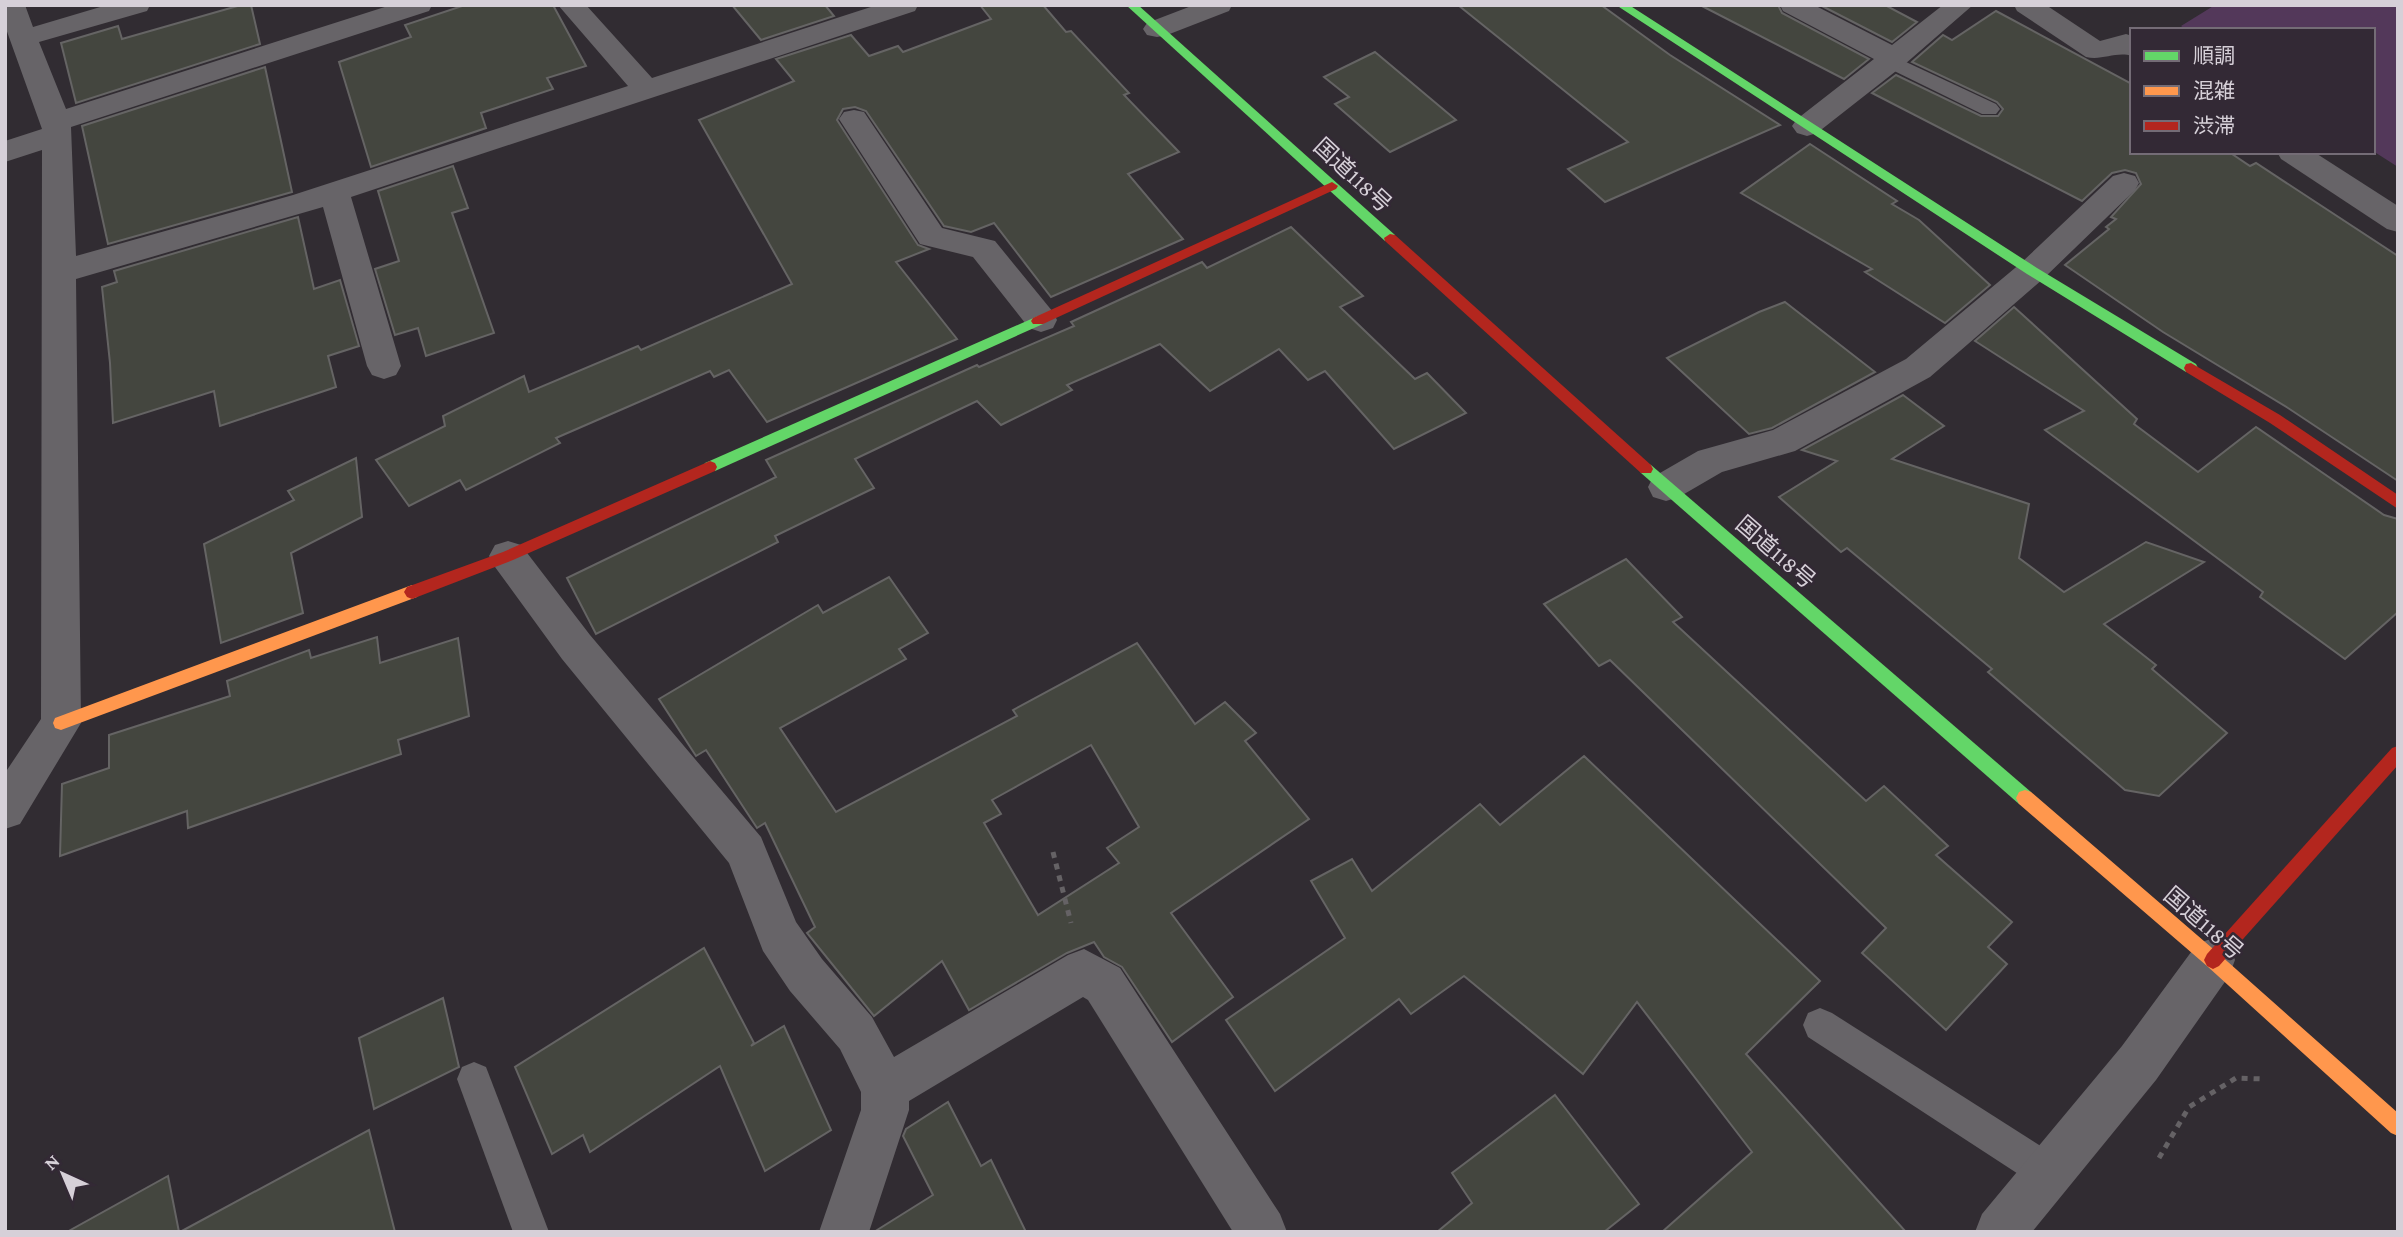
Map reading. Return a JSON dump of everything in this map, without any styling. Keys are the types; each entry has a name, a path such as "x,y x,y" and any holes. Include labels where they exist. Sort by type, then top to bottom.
{"main road":[{"name":"国道118号","path":"1131,5 1666,487 2213,960 2398,1126"},
{"path":"1621,5 2032,271 2275,419 2398,503"},
{"path":"61,723 508,556 1041,320 1332,186"},
{"path":"2213,960 2398,753"}],"street":[{"path":"5,810 61,723 61,272 56,128 11,5"},
{"path":"24,38 137,5"},
{"path":"5,152 56,128 336,18 419,5"},
{"path":"571,5 647,90"},
{"path":"61,272 334,192 647,90 872,10 905,5"},
{"path":"1157,29 1219,5"},
{"path":"1793,5 1893,59"},
{"path":"1807,126 1960,5"},
{"path":"2027,5 2096,51 2126,43 2130,46"},
{"path":"854,119 931,236 984,250 1041,320"},
{"path":"2295,154 2398,221"},
{"path":"1666,487 1711,461 1783,441 1918,368 2032,271 2124,183"},
{"path":"334,192 384,366"},
{"path":"508,556 576,647 746,851 779,936 806,975 856,1033 886,1089 885,1110 855,1191 844,1232"},
{"path":"2000,1232 2138,1063 2213,960"},
{"path":"886,1089 1084,971 1104,984 1262,1232"}],"lane":[{"path":"1893,59 1989,109"},
{"path":"1820,1025 2048,1172"},
{"path":"474,1079 531,1232"}],"path":[{"path":"1053,852 1084,971"},
{"path":"2159,1158 2189,1107 2236,1078 2270,1079"}],"shaded area":[{"path":"2215,5 2398,5 2398,167 2375,152 2375,28 2181,26"}],"building":[{"path":"241,5 251,5 260,44 76,103 61,43 118,26 122,39"},
{"path":"465,5 553,5 586,66 547,78 553,89 481,113 486,128 371,167 339,62 411,37 405,25"},
{"path":"732,5 825,5 834,16 761,40"},
{"path":"980,5 1043,5 1066,32 1071,31 1129,93 1124,95 1179,152 1128,174 1183,239 1051,297 994,223 971,232 944,226 866,111 855,107 843,109 837,120 918,245 929,249 896,262 957,339 767,422 729,370 714,377 710,371 556,438 560,443 466,490 460,480 409,506 376,460 445,426 443,416 524,376 529,392 638,346 641,350 792,284 699,120 794,81 776,59 851,35 869,56 898,46 903,52 991,19"},
{"path":"1458,5 1601,5 1670,55 1780,125 1605,202 1568,169 1628,142"},
{"path":"1700,5 1778,5 1782,13 1869,59 1844,79"},
{"path":"1820,5 1885,5 1917,22 1892,42"},
{"path":"1996,11 2130,83 2130,154 2232,154 2250,166 2256,163 2398,256 2398,481 2288,408 2163,332 2065,265 2109,229 2106,227 2116,219 2111,217 2141,184 2136,173 2125,170 2112,173 2082,201 1872,93 1896,75 1981,116 1998,116 2003,109 1997,102 1912,62 1943,35 1952,40"},
{"path":"1375,52 1456,120 1390,152 1335,104 1349,97 1324,77"},
{"path":"265,67 292,192 108,244 82,126"},
{"path":"1810,144 1897,201 1892,204 1919,220 1990,285 1945,323 1865,272 1872,269 1741,193"},
{"path":"453,166 468,208 452,213 494,333 426,356 418,328 395,335 375,269 399,261 378,191"},
{"path":"298,217 314,289 340,280 359,346 328,356 336,387 220,426 214,391 113,423 102,287 117,282 114,271"},
{"path":"1291,227 1363,296 1340,307 1415,379 1427,373 1466,413 1394,449 1325,371 1308,380 1279,349 1210,391 1160,344 1067,385 1072,390 1001,425 977,401 855,459 874,488 775,536 778,542 596,634 567,578 776,477 766,460 977,365 979,367 1074,326 1071,322 1202,262 1207,268"},
{"path":"1785,302 1875,372 1772,428 1749,434 1667,358 1759,312"},
{"path":"2014,307 2137,419 2134,424 2198,472 2256,427 2384,515 2398,519 2398,612 2345,659 2260,597 2263,592 2045,430 2084,411 1975,341"},
{"path":"1903,395 1944,426 1892,459 2029,504 2019,558 2064,592 2146,542 2204,562 2104,624 2156,665 2152,669 2227,733 2159,796 2125,790 1988,672 1992,669 1847,548 1841,552 1779,497 1837,461 1802,450"},
{"path":"356,458 362,517 291,553 303,613 221,643 204,544 294,500 288,491"},
{"path":"1626,559 1682,617 1673,622 1866,801 1884,786 1948,846 1936,855 2012,922 1988,947 2007,964 1946,1030 1862,953 1886,928 1610,660 1599,666 1544,604"},
{"path":"889,577 928,633 899,649 906,659 780,728 836,812 1017,716 1013,710 1137,643 1195,724 1225,702 1256,733 1245,741 1309,819 1171,913 1233,997 1172,1042 1122,967 1104,957 1094,942 1067,953 969,1010 942,961 874,1016 807,933 815,927 765,823 757,828 706,750 696,756 659,699 818,605 823,613","holes":["1091,745 1139,827 1107,848 1119,863 1038,915 984,823 1001,814 992,800"]},
{"path":"377,637 380,663 458,638 469,716 398,740 401,754 188,828 187,811 60,856 62,784 109,768 109,735 230,696 227,681 309,650 311,658"},
{"path":"1584,756 1820,981 1746,1054 1906,1232 1662,1232 1752,1152 1637,1002 1583,1074 1464,976 1411,1014 1399,999 1275,1091 1226,1020 1345,938 1311,881 1352,859 1372,891 1480,804 1500,825"},
{"path":"704,948 754,1043 751,1046 784,1026 831,1130 765,1171 720,1066 590,1152 583,1135 552,1154 515,1067"},
{"path":"443,998 459,1067 374,1109 359,1038"},
{"path":"1555,1095 1639,1204 1604,1232 1437,1232 1472,1203 1452,1173"},
{"path":"948,1102 981,1166 991,1160 1026,1232 874,1232 933,1195 903,1136 906,1129"},
{"path":"369,1130 395,1232 180,1232"},
{"path":"168,1176 179,1232 67,1232"}],"traffic: fast":[{"path":"1131,5 1390,238"},
{"path":"1621,5 2032,271 2191,368"},
{"path":"710,467 1038,321"},
{"path":"1646,469 2025,798"}],"traffic: slow":[{"path":"61,723 412,592"},
{"path":"2025,798 2213,960 2398,1126"}],"traffic: jam":[{"path":"1038,321 1332,186"},
{"path":"1390,238 1646,469"},
{"path":"2191,368 2275,419 2398,503"},
{"path":"412,592 508,556 710,467"},
{"path":"2213,960 2398,753"}]}
